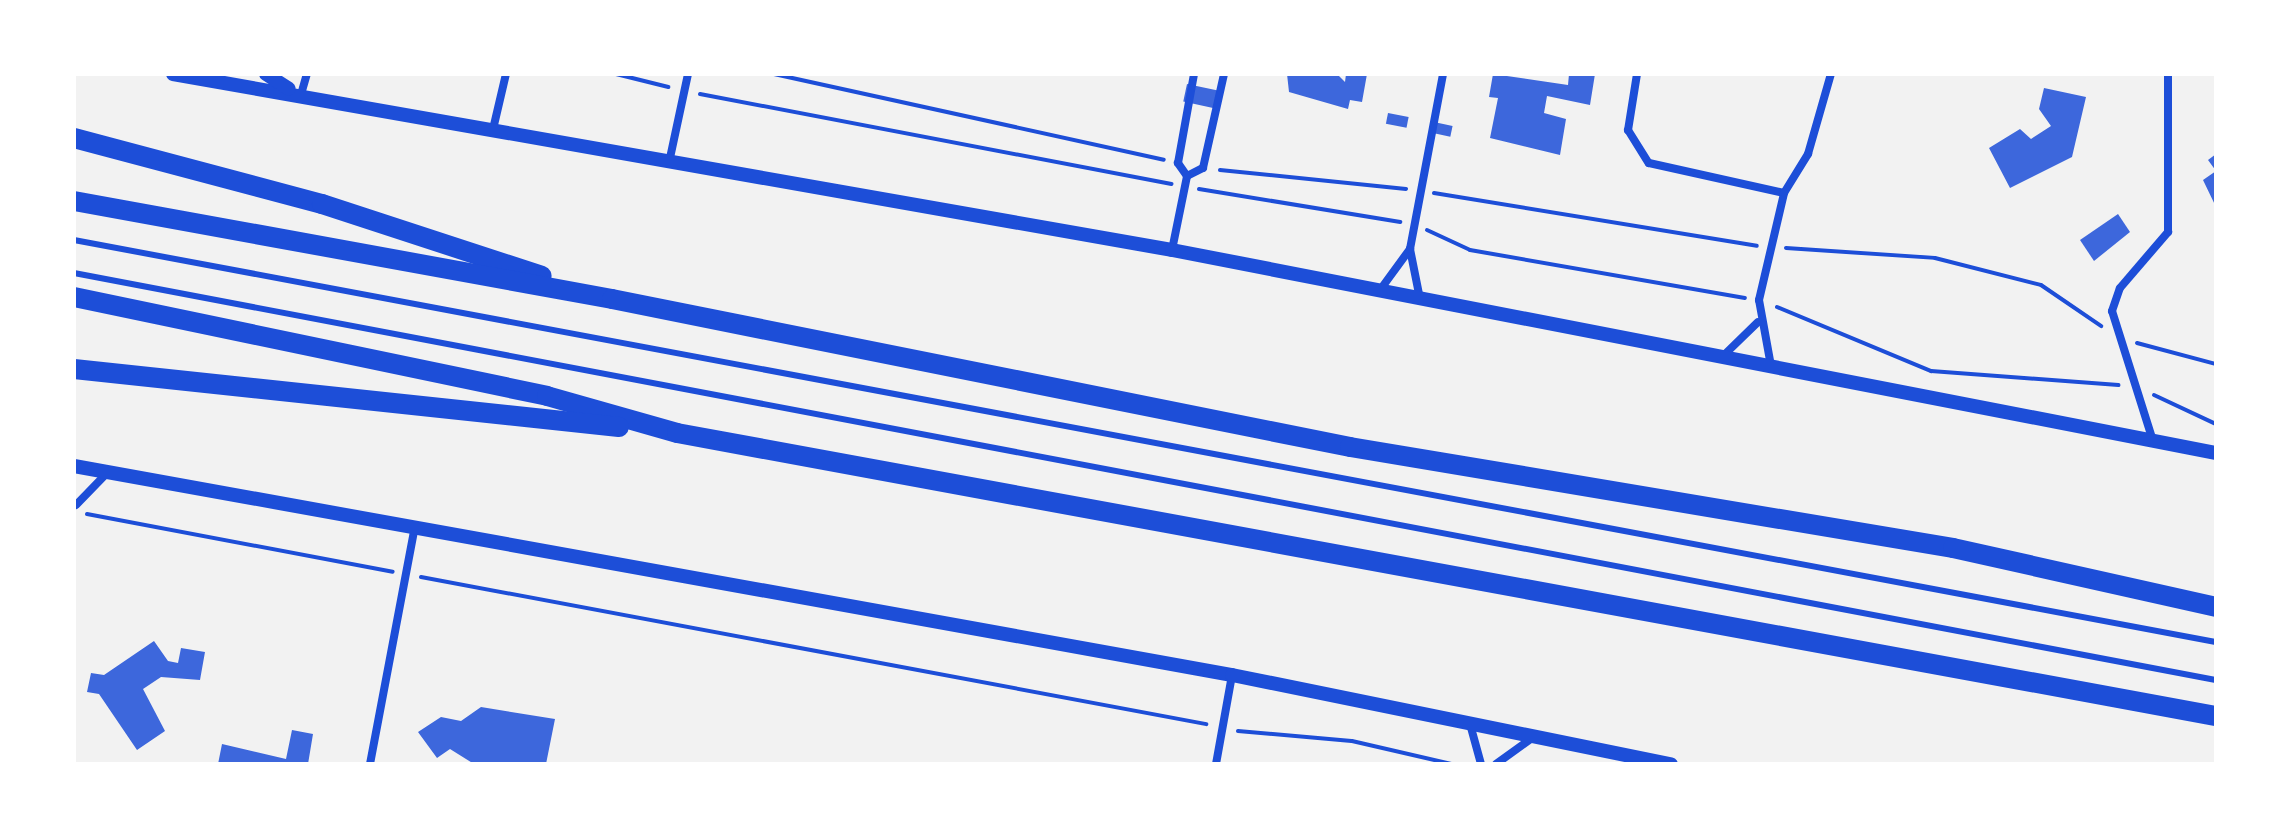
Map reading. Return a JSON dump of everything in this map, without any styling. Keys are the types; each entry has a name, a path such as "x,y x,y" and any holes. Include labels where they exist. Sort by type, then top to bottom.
{"highway":[{"path":"74,138 322,204 612,299"},
{"path":"74,201 612,299 1350,447 1953,548 2216,607"},
{"path":"74,297 547,396 677,433"},
{"path":"74,369 677,433 2216,716"}],"street":[{"path":"173,74 295,90 494,125 1172,250 2216,453"},
{"path":"266,74 295,90"},
{"path":"295,90 307,74"},
{"path":"494,125 506,74"},
{"path":"670,158 688,74"},
{"path":"1172,250 1187,176 1178,163 1194,74"},
{"path":"1187,176 1203,168 1224,74"},
{"path":"1420,299 1410,249 1443,74"},
{"path":"1637,74 1628,130 1649,163 1694,179 1784,193"},
{"path":"1772,367 1758,322 1770,247 1784,193 1808,154 1831,74"},
{"path":"2153,441 2119,338 2116,295 2162,246 2172,216 2168,74"},
{"path":"1379,291 1410,249"},
{"path":"1722,357 1758,322"},
{"path":"74,466 415,523 1232,675 1671,764"},
{"path":"75,507 108,472"},
{"path":"370,764 408,575 415,523"},
{"path":"1216,764 1225,728 1232,675"},
{"path":"1470,723 1481,764"},
{"path":"1496,764 1532,738"}],"lane":[{"path":"74,240 2216,642"},
{"path":"74,273 2216,680"}],"path":[{"path":"774,74 1178,163"},
{"path":"1203,168 1420,191 1770,247 1935,258 2041,285 2119,338 2216,364"},
{"path":"75,507 408,575 1225,728 1352,741 1452,764"}],"building":[{"path":"1287,74 1337,74 1345,82 1346,74 1367,74 1362,102 1350,100 1348,109 1289,92"},
{"path":"1493,74 1568,85 1569,74 1595,74 1590,105 1547,96 1544,113 1566,119 1560,155 1490,138 1498,98 1489,97"},
{"path":"1187,84 1220,91 1217,109 1183,102"},
{"path":"2044,88 2086,97 2072,157 2010,188 1989,148 2020,129 2031,139 2051,126 2039,109"},
{"path":"1388,113 1409,117 1407,128 1386,124"},
{"path":"1434,122 1453,126 1450,137 1432,133"},
{"path":"2216,154 2216,171 2208,160"},
{"path":"2216,171 2216,207 2203,180"},
{"path":"2118,214 2130,232 2094,261 2080,240"},
{"path":"154,641 168,661 178,663 181,648 205,652 200,680 161,677 143,689 165,731 137,750 99,694 87,692 91,673 104,675"},
{"path":"481,707 555,719 546,764 474,764 450,749 437,758 418,732 441,717 461,721"},
{"path":"292,730 313,734 308,764 218,764 222,744 286,759"}]}
